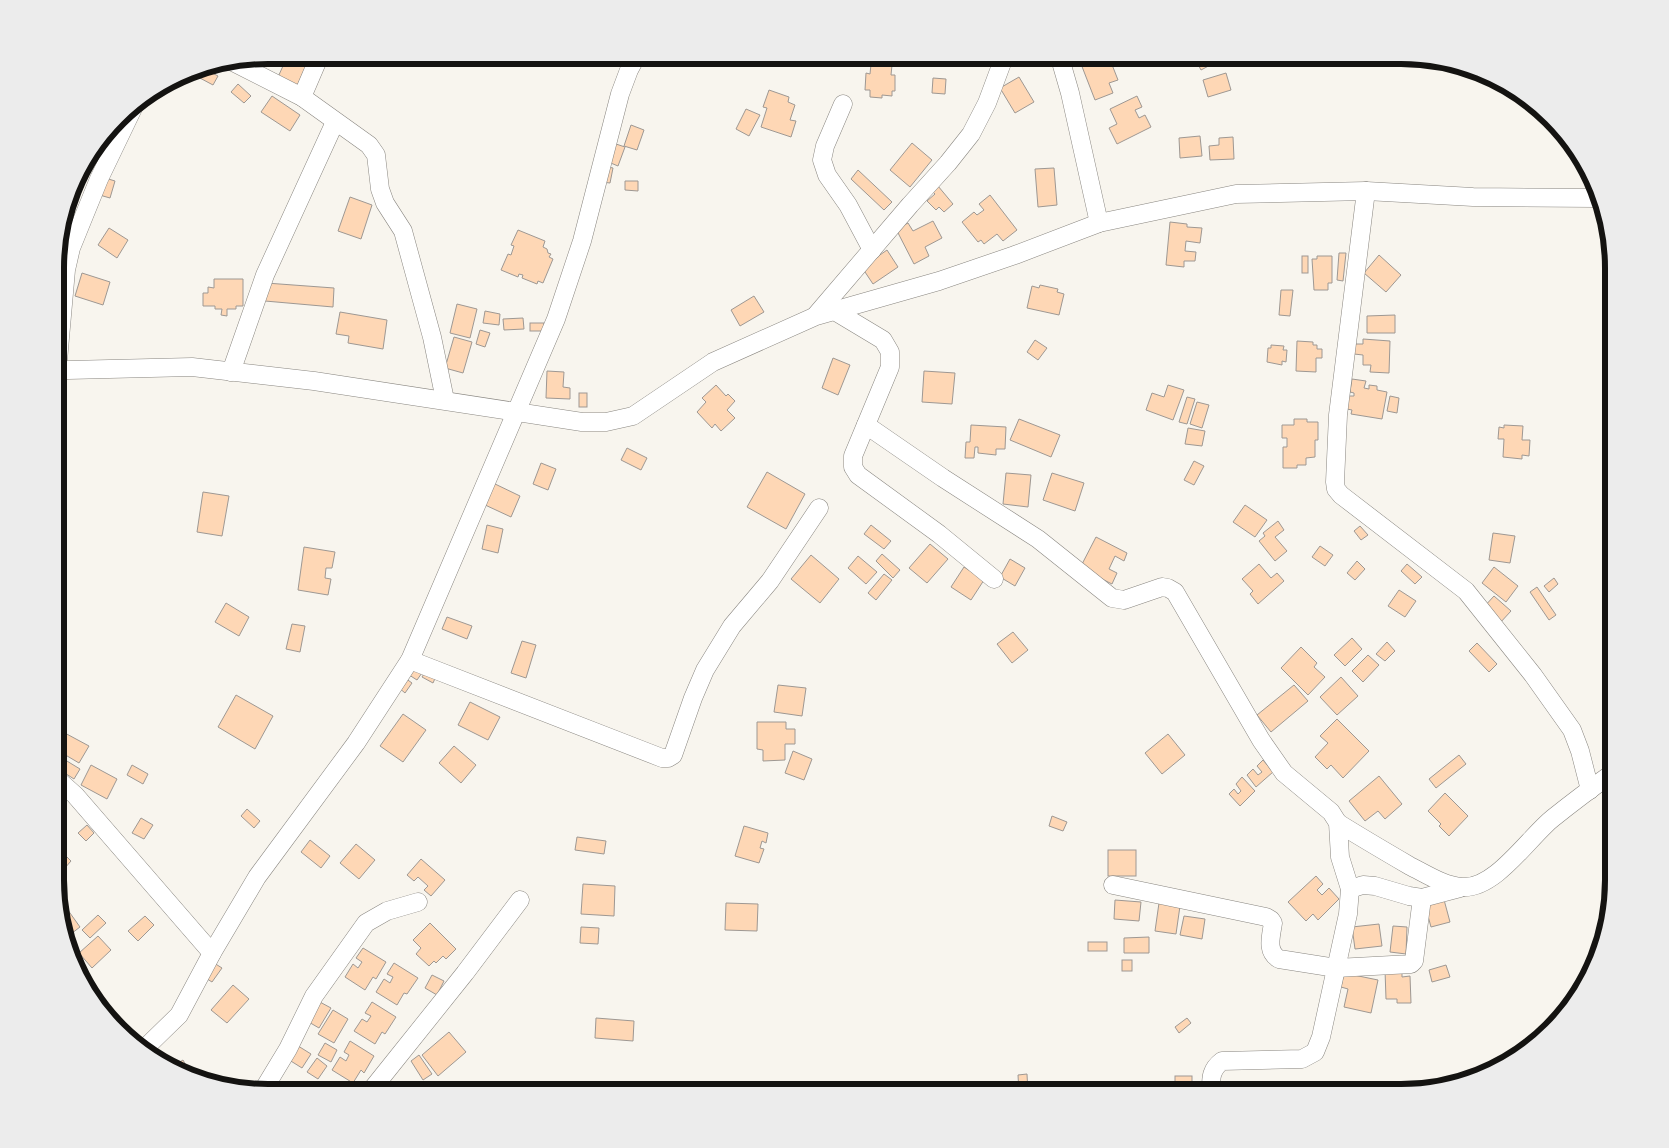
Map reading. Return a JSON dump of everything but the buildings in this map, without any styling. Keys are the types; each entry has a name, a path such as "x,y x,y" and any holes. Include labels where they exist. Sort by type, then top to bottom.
{"street":[{"path":"302,97 316,64"},
{"path":"148,1045 179,1015 212,953 257,877 356,743 410,660 556,319 582,242 620,94 632,64"},
{"path":"816,316 971,134 1001,64"},
{"path":"1062,64 1070,92 1099,223"},
{"path":"240,65 302,97 369,145 376,154 380,189 385,203 403,231 418,281 445,400"},
{"path":"843,104 825,146 822,160 827,175 848,205 872,250"},
{"path":"64,293 66,270 71,248 99,179 127,121"},
{"path":"231,372 265,275 335,122"},
{"path":"1366,191 1338,415 1336,489 1341,495 1466,591 1533,675 1572,730 1580,751 1590,790"},
{"path":"64,371 192,367 314,381 445,400 516,414 582,422 606,422 632,416 713,362 816,316 939,281 1099,223 1236,194 1366,191 1473,197 1593,198"},
{"path":"833,310 883,340 890,352 890,367 853,456 853,467 858,475 939,534 994,579"},
{"path":"866,425 943,478 1038,539 1112,598 1124,600 1162,587 1175,592 1266,748 1284,773 1331,812 1338,823 1422,872 1450,886 1463,888"},
{"path":"410,660 662,758 668,758 673,755 693,698 710,663 732,626 770,581 819,508"},
{"path":"1350,889 1363,885 1375,886 1422,898 1473,887 1485,882 1510,862 1551,819 1605,779"},
{"path":"64,785 75,795 212,953"},
{"path":"1211,1084 1211,1074 1216,1065 1222,1061 1302,1059 1315,1052 1321,1036 1348,914 1350,889 1340,857 1338,823"},
{"path":"1113,885 1266,917 1273,923 1270,950 1273,956 1279,960 1336,968 1411,964 1414,961 1422,898"},
{"path":"376,1084 465,973 520,900"},
{"path":"267,1084 288,1049 314,996 366,923 387,911 418,902"}]}
